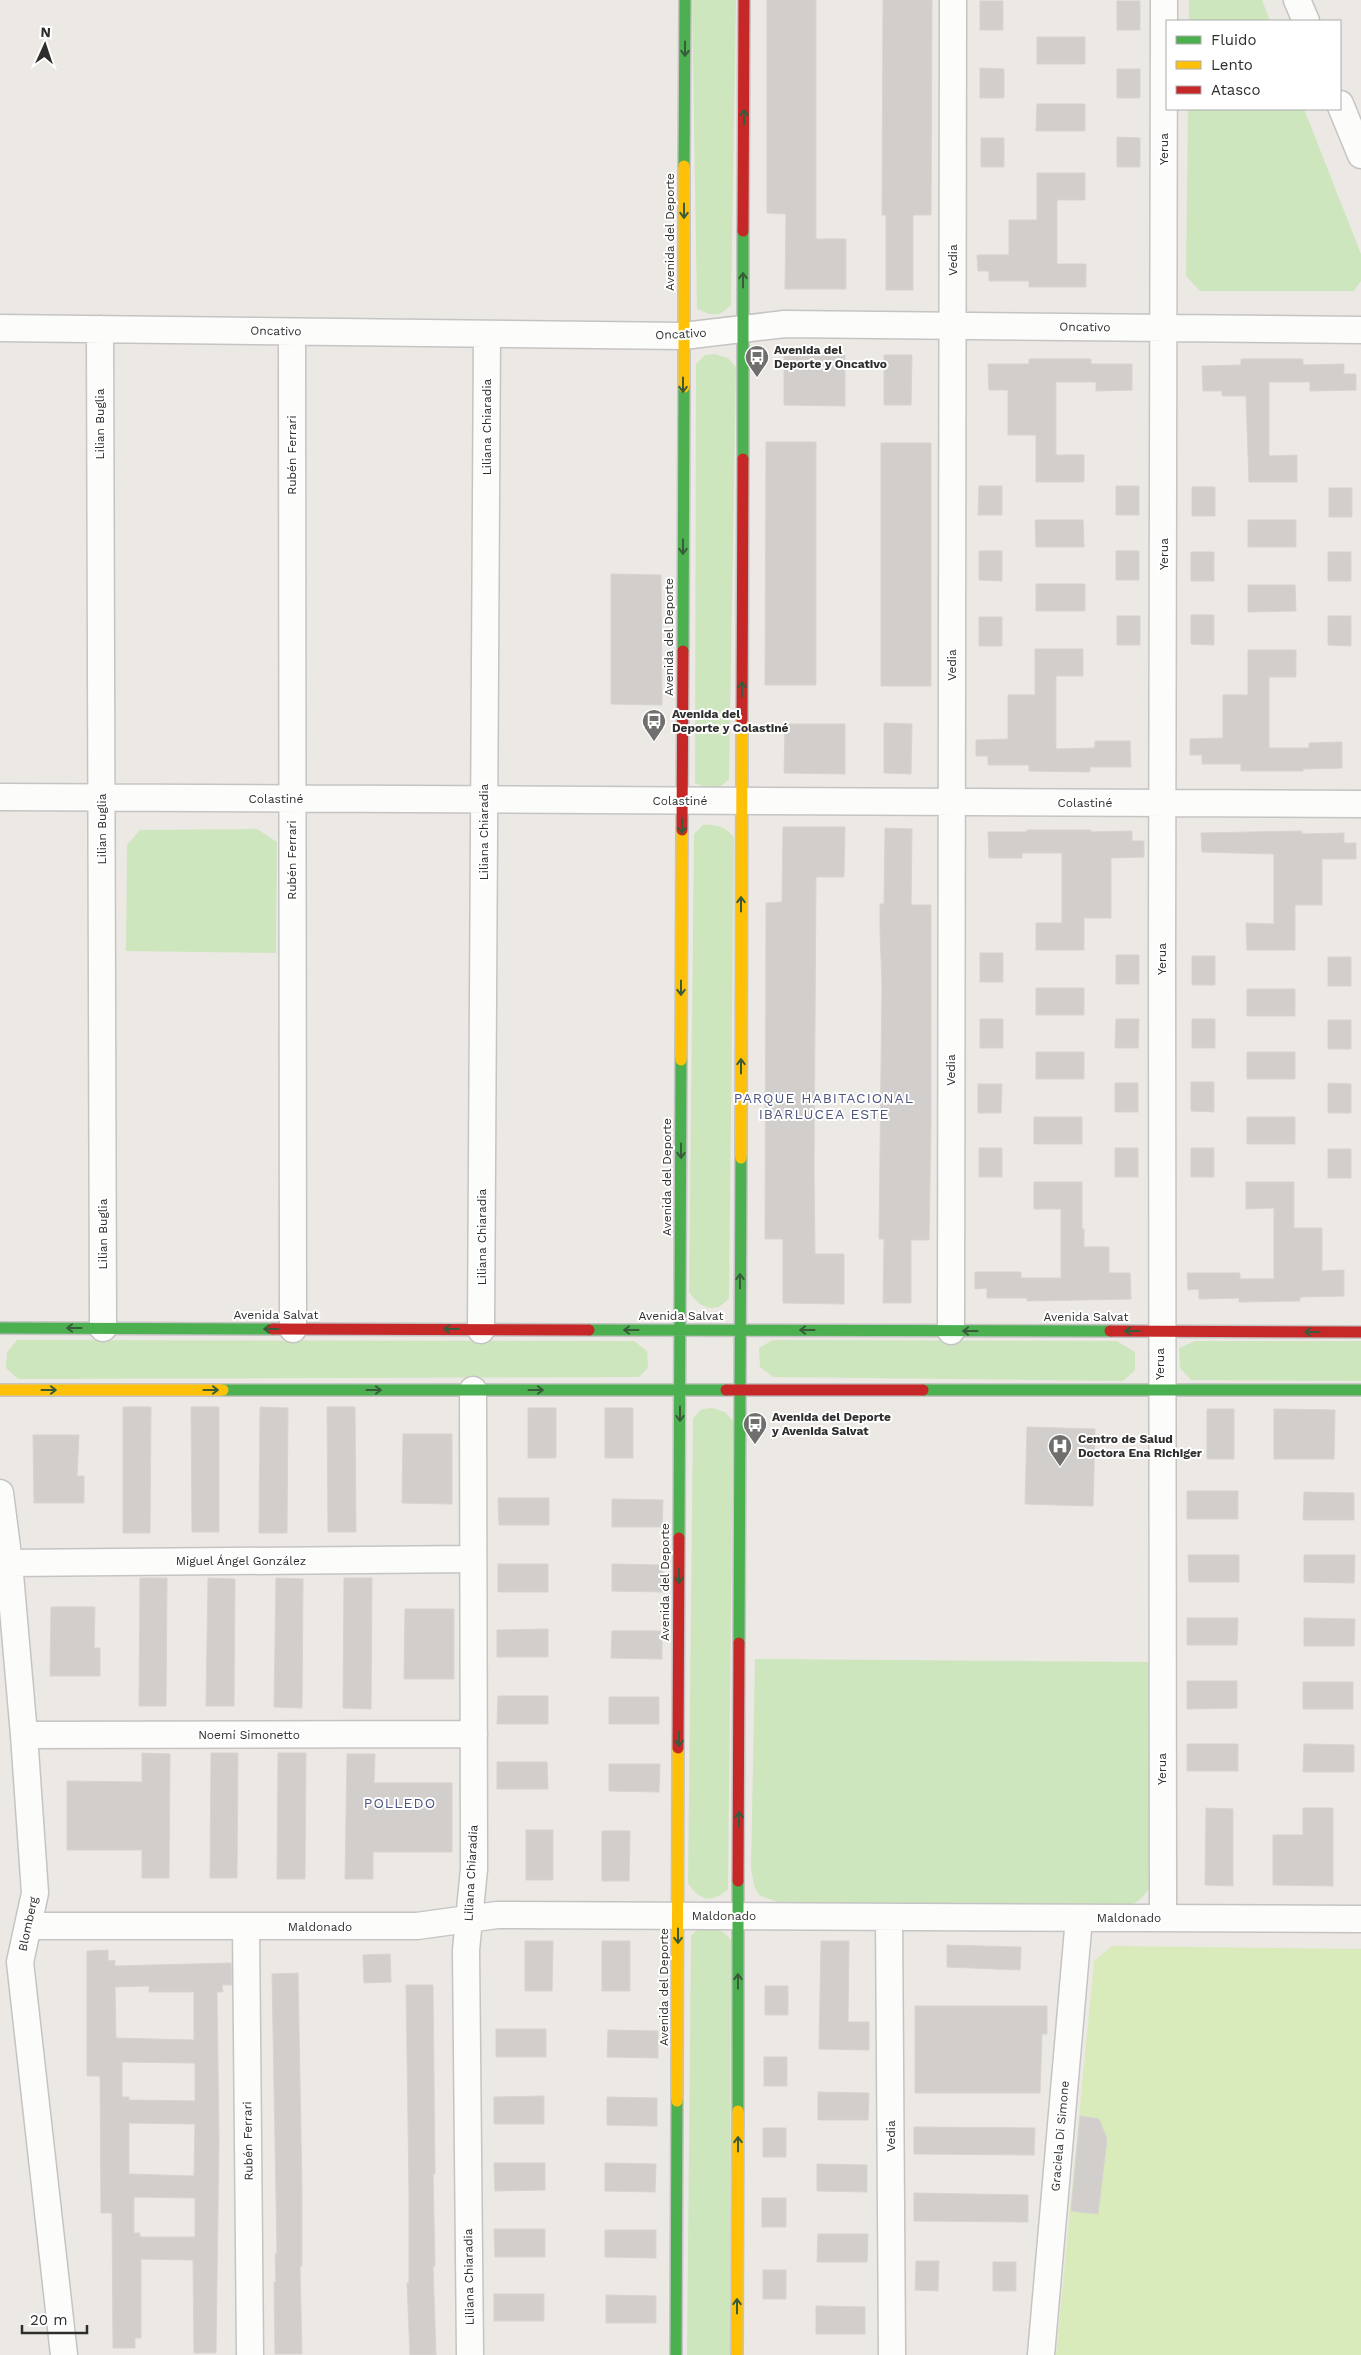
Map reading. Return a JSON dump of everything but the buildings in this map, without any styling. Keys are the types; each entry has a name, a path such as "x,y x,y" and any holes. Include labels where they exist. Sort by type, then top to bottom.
{"street":[{"name":"Avenida del Deporte","path":"676,2355 685,0"},
{"path":"737,2355 744,0"},
{"name":"Vedia","path":"950,1331 953,0"},
{"name":"Yerua","path":"1163,1918 1160,1331 1164,804 1164,0"},
{"path":"1297,0 1306,20"},
{"path":"1341,106 1361,156"},
{"name":"Oncativo","path":"0,328 684,336 785,324 1361,330"},
{"name":"Lilian Buglia","path":"100,329 103,1328"},
{"name":"Rubén Ferrari","path":"292,332 292,1329"},
{"name":"Liliana Chiaradia","path":"481,1330 487,334"},
{"name":"Colastiné","path":"0,797 1361,804"},
{"name":"Avenida Salvat","path":"0,1328 1361,1332"},
{"path":"0,1390 1361,1390"},
{"name":"Liliana Chiaradia","path":"470,2355 466,1950 474,1869 474,1390"},
{"name":"Blomberg","path":"0,1493 9,1563 35,1893 20,1962 64,2355"},
{"name":"Miguel Ángel González","path":"9,1563 473,1559"},
{"name":"Noemí Simonetto","path":"24,1735 474,1734"},
{"name":"Maldonado","path":"28,1926 417,1926 497,1915 1361,1919"},
{"name":"Vedia","path":"890,1917 892,2355"},
{"name":"Graciela Di Simone","path":"1041,2355 1079,1918"},
{"name":"Rubén Ferrari","path":"246,1927 250,2355"}],"green space":[{"path":"692,0 736,0 731,305 719,314 697,309"},
{"path":"1189,0 1262,0 1270,20 1189,20"},
{"path":"1188,110 1304,110 1361,254 1361,281 1354,291 1200,291 1186,276"},
{"path":"715,354 728,358 736,367 729,779 717,788 695,783 696,364 705,355"},
{"path":"703,825 720,827 734,837 729,1298 715,1308 702,1305 689,1292 694,834"},
{"path":"257,829 277,842 276,953 126,951 127,845 140,830"},
{"path":"17,1340 634,1341 647,1351 648,1368 639,1377 18,1379 6,1368 7,1352"},
{"path":"773,1340 1117,1341 1135,1352 1135,1370 1123,1381 773,1377 760,1367 759,1348"},
{"path":"1195,1341 1361,1341 1361,1381 1191,1380 1180,1368 1179,1348"},
{"path":"712,1408 725,1412 733,1421 728,1889 717,1897 706,1898 697,1894 688,1883 693,1418 702,1409"},
{"path":"755,1659 1152,1662 1150,1887 1137,1902 1119,1907 780,1903 759,1895 754,1885 751,1868"},
{"path":"700,1927 717,1929 731,1940 730,2355 687,2355 691,1936"},
{"path":"1112,1946 1361,1949 1361,2355 1056,2355 1094,1961"}],"traffic: fast":[{"path":"684,166 685,0"},
{"path":"743,231 743,459"},
{"path":"683,651 684,387"},
{"path":"679,1538 681,1060"},
{"path":"739,1643 741,1158"},
{"path":"0,1328 273,1329"},
{"path":"589,1330 1110,1331"},
{"path":"223,1390 726,1390"},
{"path":"923,1390 1361,1390"},
{"path":"738,1881 738,2111"},
{"path":"676,2355 677,2101"}],"traffic: slow":[{"path":"684,166 684,387"},
{"path":"741,1158 742,720"},
{"path":"681,1060 682,830"},
{"path":"0,1390 223,1390"},
{"path":"677,2101 678,1748"},
{"path":"737,2355 738,2111"}],"traffic: jam":[{"path":"743,231 744,0"},
{"path":"742,720 743,459"},
{"path":"682,830 683,651"},
{"path":"273,1329 589,1330"},
{"path":"1110,1331 1361,1332"},
{"path":"726,1390 923,1390"},
{"path":"678,1748 679,1538"},
{"path":"738,1881 739,1643"}],"place":[{"name":"Avenida del Deporte y Oncativo","path":"757,378"},
{"name":"Avenida del Deporte y Colastiné","path":"654,742"},
{"name":"Avenida del Deporte y Avenida Salvat","path":"755,1445"},
{"name":"Centro de Salud Doctora Ena Richiger","path":"1060,1467"}],"district":[{"name":"PARQUE HABITACIONAL IBARLUCEA ESTE","path":"824,1106"},
{"name":"POLLEDO","path":"400,1803"}]}
